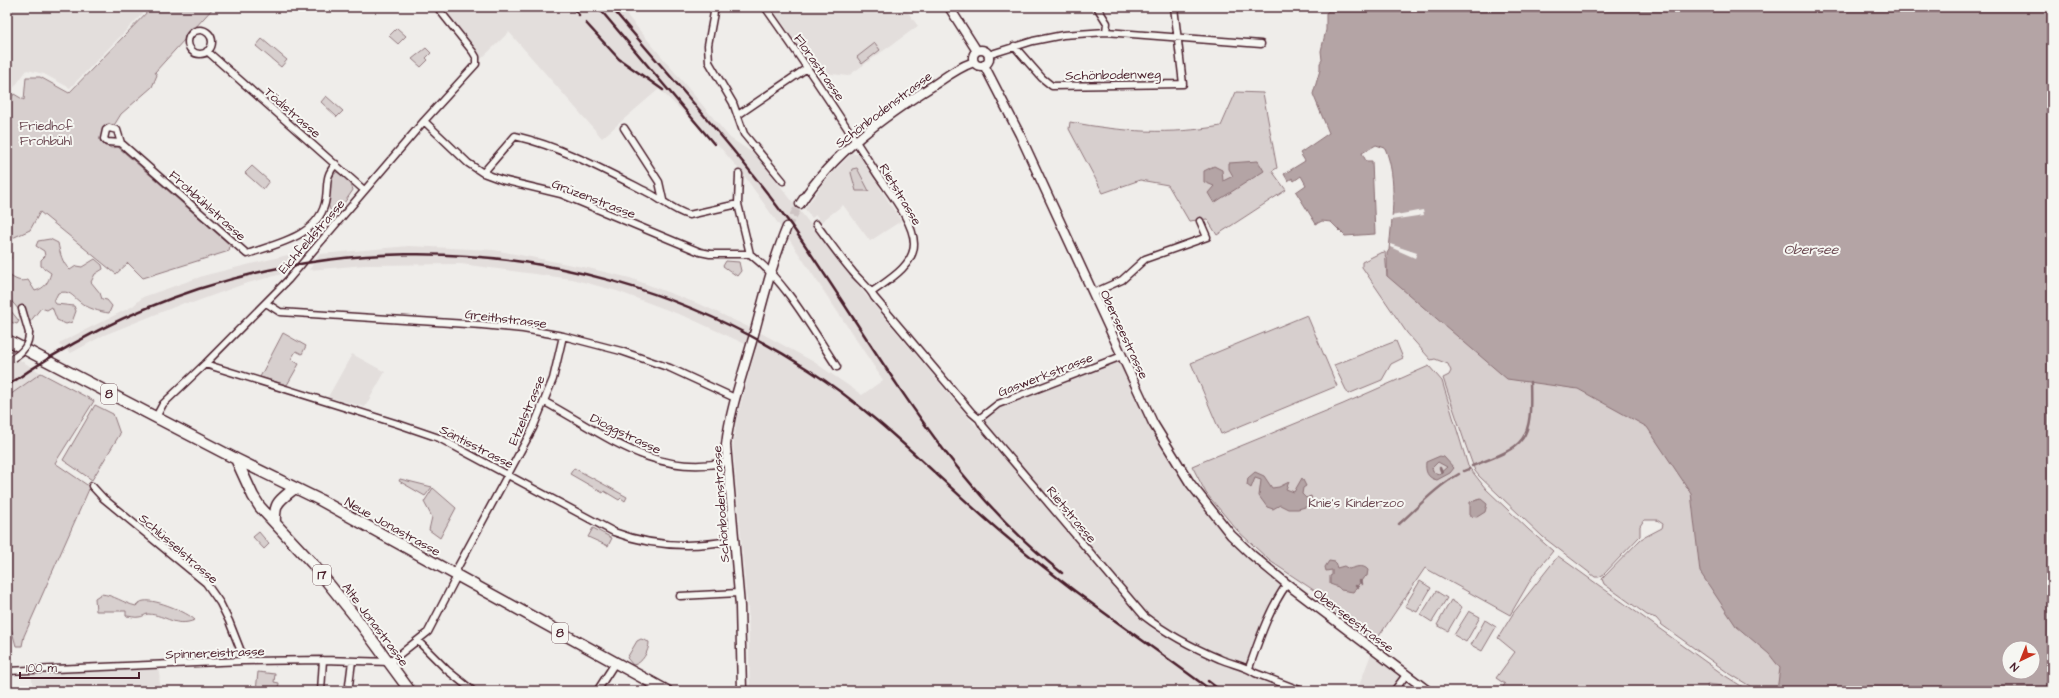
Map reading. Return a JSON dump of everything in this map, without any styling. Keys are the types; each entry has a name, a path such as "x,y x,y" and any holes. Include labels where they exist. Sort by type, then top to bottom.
{"main road":[{"name":"8","path":"7,340 156,417"},
{"name":"Neue Jonastrasse","path":"156,417 236,460 295,488 667,691"},
{"name":"Alte Jonastrasse","path":"236,460 253,496 275,524 312,563 390,662 410,691"},
{"path":"275,524 274,508 276,504 295,488"}],"street":[{"name":"Eichfeldstrasse","path":"156,417 163,404 266,303 313,252 364,190 476,64 476,57 473,52 437,7"},
{"path":"715,7 708,45 708,55 712,68 738,115 744,134 783,182"},
{"name":"Florastrasse","path":"765,7 856,141"},
{"path":"949,7 977,51"},
{"path":"1097,7 1106,23 1106,32"},
{"path":"1174,7 1178,38"},
{"path":"988,55 1014,46 1063,35 1106,32 1261,44"},
{"name":"Schönbodenweg","path":"1014,46 1042,78 1052,86 1183,84 1178,38"},
{"path":"984,50 988,55 988,61 984,65 978,65 974,62 973,56 977,51 984,50"},
{"name":"Tödistrasse","path":"207,51 364,190"},
{"name":"Schönbodenstrasse","path":"800,204 822,175 856,141 917,95 963,66 974,62"},
{"name":"Oberseestrasse","path":"984,65 1020,135 1153,424 1190,484 1231,535 1287,584 1428,691"},
{"path":"738,115 807,68"},
{"name":"Grüzenstrasse","path":"424,121 468,163 483,172 502,180 561,194 695,250 710,254 750,254"},
{"path":"624,128 659,182 663,200"},
{"path":"483,172 515,136 588,161 663,200 682,213 689,215 738,204"},
{"name":"Rietstrasse","path":"856,141 904,216 913,233 914,244 912,254 902,268 872,292"},
{"name":"Frohbühlstrasse","path":"121,144 246,254 295,237 310,226 323,208 326,197 328,175 336,164"},
{"path":"739,174 738,204 750,254 771,273 782,286 837,367"},
{"path":"1093,293 1122,280 1145,259 1207,237 1200,221"},
{"name":"Rietstrasse","path":"816,224 852,272 872,292 874,297 925,360 972,414 979,419 983,426 1144,616 1158,627 1219,659 1242,668 1249,668 1255,673 1302,691"},
{"name":"Schönbodenstrasse","path":"742,691 739,593 726,462 728,428 735,398 771,273 787,227"},
{"name":"Greithstrasse","path":"266,303 280,312 482,325 523,329 563,336 615,349 670,368 735,398"},
{"path":"10,358 22,353 27,345 29,333 22,309"},
{"name":"Etzelstrasse","path":"390,662 428,632 545,402 563,336"},
{"name":"Gaswerkstrasse","path":"979,419 998,404 1122,356"},
{"name":"Säntisstrasse","path":"205,364 423,432 464,450 593,521 631,539 677,546 734,540"},
{"name":"Dioggstrasse","path":"545,402 611,440 653,460 675,465 697,466 726,462"},
{"name":"Schlüsselstrasse","path":"92,486 103,498 206,583 220,603 229,621 242,654 243,661"},
{"path":"1249,668 1261,635 1277,600 1287,584"},
{"path":"680,596 739,593"},
{"path":"418,641 447,670 473,691"},
{"path":"321,691 323,660"},
{"name":"Spinnereistrasse","path":"7,671 243,661 323,660 390,662"},
{"path":"350,685 352,661"},
{"path":"597,691 615,663"},
{"path":"1394,691 1406,675"}],"shaded area":[{"path":"7,7 149,7 70,88 44,74 27,70 7,97"},
{"path":"437,7 620,7 730,138 756,155 873,304 970,419 1100,567 1137,613 1153,629 1173,639 1175,636 1144,616 979,419 990,408 1122,356 1153,423 1216,517 1287,584 1261,635 1252,669 1308,691 750,691 748,606 733,447 737,417 756,349 689,318 617,291 572,279 461,264 365,265 309,270 320,254 409,246 494,250 588,268 630,278 704,306 761,333 814,362 862,395 883,380 789,239 743,174 719,146 659,89 602,138 509,32 476,64 476,57"},
{"path":"771,7 904,7 918,26 848,76 817,72"},
{"path":"852,153 859,155 901,221 870,241 843,205 821,222 816,215 812,218 805,209 824,182"},
{"path":"296,253 296,258 282,274 244,284 192,303 184,303 104,335 71,353 59,345 61,342 133,306 143,297 206,275"},
{"path":"7,352 41,373 7,397"},
{"path":"352,354 385,372 365,407 328,397"},
{"path":"1371,654 1405,680 1397,691 1357,691"},
{"path":"159,665 160,691 33,691 31,670"}],"green space":[{"name":"Friedhof Frohbühl","path":"152,7 214,7 155,72 157,75 152,87 121,114 113,127 105,126 101,142 111,148 118,147 230,245 229,251 143,278 128,263 116,274 40,212 30,230 8,240 11,258 7,266 7,104 14,94 24,100 26,77 40,77 69,93"},
{"path":"397,28 406,36 398,44 389,36"},
{"path":"262,39 287,60 281,67 256,46"},
{"path":"875,43 880,50 862,64 857,57"},
{"path":"426,48 431,53 426,58 428,60 421,67 412,59"},
{"path":"1236,92 1263,93 1277,168 1272,171 1286,190 1217,235 1207,219 1189,221 1168,185 1140,180 1103,193 1069,129 1070,122 1108,128 1146,131 1183,131 1221,126"},
{"path":"326,96 343,111 337,117 321,102"},
{"path":"252,166 269,181 263,189 245,173"},
{"path":"857,168 869,191 856,191 851,173 852,169"},
{"path":"337,172 350,181 353,190 340,209 331,211 328,202 328,190 331,179"},
{"path":"50,239 58,243 63,261 70,270 76,266 82,267 95,259 102,265 103,269 95,274 91,282 100,293 102,299 107,300 112,306 109,313 90,308 70,294 62,292 58,293 54,301 56,304 74,306 76,311 72,322 66,324 57,320 52,307 47,310 41,308 29,323 21,318 20,311 7,296 7,266 11,277 20,281 28,280 35,291 44,287 51,273 41,266 41,260 45,256 44,251 36,246 38,241"},
{"path":"1385,252 1387,276 1568,308 1832,691 1758,691 1727,672 1662,625 1656,618 1647,615 1604,584 1602,579 1641,539 1662,528 1663,524 1657,520 1644,520 1640,526 1640,536 1604,574 1599,577 1595,577 1543,537 1479,476 1475,471 1443,378 1449,375 1451,371 1448,364 1435,359 1431,360 1407,333 1362,267 1362,262"},
{"path":"726,261 739,262 741,271 737,276 723,266"},
{"path":"7,306 19,321 17,324 7,321"},
{"path":"1307,315 1337,386 1221,434 1191,363"},
{"path":"283,333 306,346 302,354 296,351 291,359 299,364 287,385 260,377"},
{"path":"1396,341 1403,358 1391,364 1382,380 1348,394 1334,365"},
{"name":"Knie's Kinderzoo","path":"1429,366 1442,381 1468,466 1486,489 1553,551 1534,574 1510,615 1425,568 1375,642 1320,599 1315,591 1270,561 1237,530 1206,493 1192,466 1343,404"},
{"path":"41,373 94,401 55,463 90,487 24,636 22,646 16,646 7,613 7,397"},
{"path":"95,405 113,414 120,434 92,480 63,460"},
{"path":"574,468 627,497 625,501 621,498 619,500 604,491 603,493 570,474"},
{"path":"400,479 432,487 425,496 399,481"},
{"path":"433,488 456,508 440,538 429,530 432,517 424,502"},
{"path":"593,528 612,538 608,546 588,537"},
{"path":"259,532 269,544 264,549 253,537"},
{"path":"1558,556 1724,675 1749,691 1730,691 1730,687 1707,684 1708,691 1500,691 1505,684 1496,678 1515,652 1498,638 1514,612"},
{"path":"1420,581 1431,588 1417,612 1405,606"},
{"path":"1436,591 1447,598 1432,622 1421,615"},
{"path":"101,594 136,606 144,601 156,602 185,613 195,620 182,623 148,614 142,617 137,617 126,616 126,611 96,611 95,598"},
{"path":"1451,600 1462,607 1448,631 1437,625"},
{"path":"1469,611 1480,617 1466,642 1454,635"},
{"path":"1485,620 1496,627 1482,651 1471,645"},
{"path":"641,639 649,642 648,649 642,660 633,665 627,658 637,641"},
{"path":"258,672 275,674 274,682 279,683 278,691 256,691"}],"water":[{"name":"Obersee","path":"1334,7 2052,7 2052,691 1777,691 1780,668 1769,654 1736,626 1700,572 1691,493 1647,427 1578,389 1507,379 1387,276 1387,253 1389,250 1393,185 1392,172 1385,148 1376,145 1362,153 1366,161 1372,161 1375,234 1345,236 1331,222 1322,221 1316,224 1296,192 1306,185 1301,176 1294,181 1292,178 1288,181 1284,174 1305,161 1300,153 1329,133 1313,94 1320,70 1320,63 1322,60 1321,51 1326,30 1326,13"},
{"path":"1258,161 1264,171 1214,203 1208,193 1214,186 1204,182 1204,171 1214,166 1222,170 1223,181 1233,176 1229,169 1229,163"},
{"path":"1440,456 1444,457 1454,468 1450,473 1437,480 1431,478 1427,474 1426,462","holes":["1438,462 1447,467 1439,474 1433,472 1432,468"]},
{"path":"1255,472 1264,476 1272,488 1279,487 1289,482 1286,489 1294,492 1302,478 1306,486 1303,488 1302,494 1306,498 1311,496 1313,505 1298,509 1288,509 1280,505 1273,509 1267,507 1259,496 1261,480 1255,478 1251,488 1247,485 1248,478"},
{"path":"1481,499 1487,504 1485,512 1477,517 1470,516 1470,502"},
{"path":"1329,561 1335,562 1337,568 1344,566 1349,569 1359,566 1364,567 1368,570 1367,576 1364,577 1353,592 1341,590 1330,584 1332,570 1326,571 1325,567"}],"pier":[{"path":"1423,210 1424,215 1391,220 1391,216"},
{"path":"1390,244 1417,253 1415,258 1390,247"}],"waterway":[{"path":"1472,466 1505,453 1522,439 1527,429 1530,417 1530,382"},
{"path":"1440,468 1442,473"},
{"path":"1464,471 1469,469"},
{"path":"1399,524 1435,491 1459,474"}],"tunnel":[{"path":"787,227 800,204"}],"railway":[{"path":"572,7 579,15"},
{"path":"598,7 714,144"},
{"path":"611,7 706,118 775,203 796,232 886,368 949,457 983,498 1021,537 1062,573"},
{"path":"586,23 619,59 663,90"},
{"path":"7,386 100,330 198,289 301,264 405,254 510,260 614,281 714,318 809,370 861,407 1028,555 1080,595 1212,691"},
{"path":"1208,681 1221,691"}]}
